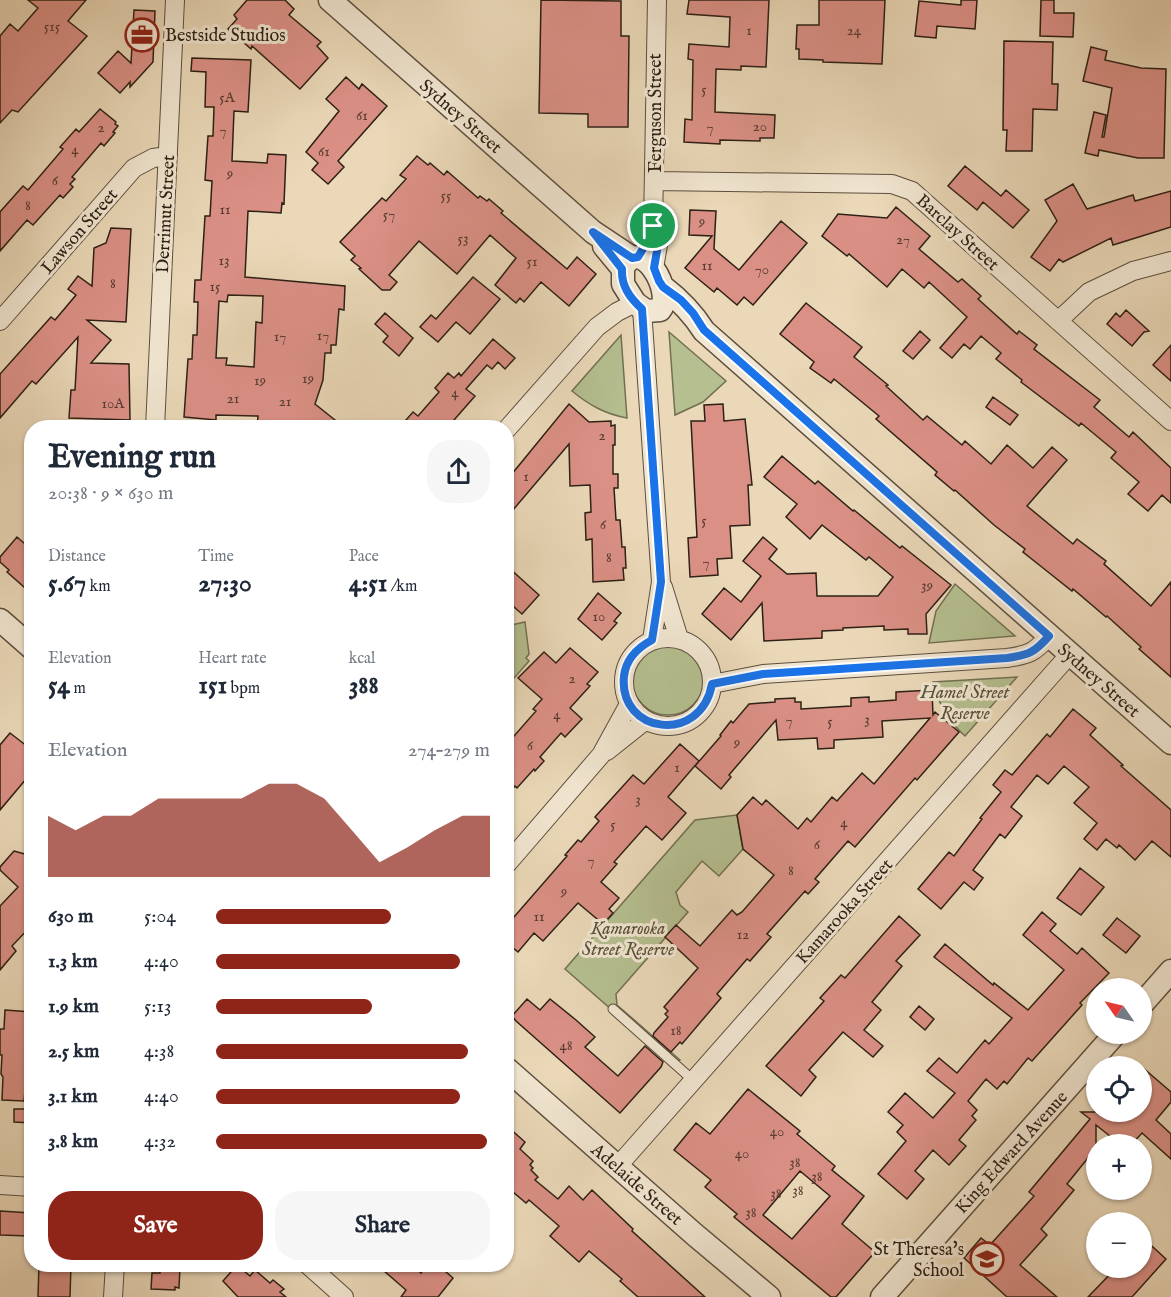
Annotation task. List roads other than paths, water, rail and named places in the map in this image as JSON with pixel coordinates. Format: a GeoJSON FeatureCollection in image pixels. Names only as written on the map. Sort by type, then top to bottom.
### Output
{"type":"FeatureCollection","features":[{"type":"Feature","properties":{"kind":"street","name":"Derrimut Street"},"geometry":{"type":"LineString","coordinates":[[155,420],[175,0]]}},
{"type":"Feature","properties":{"kind":"street","name":"Sydney Street"},"geometry":{"type":"LineString","coordinates":[[330,0],[593,232],[643,285],[693,326],[704,330],[1171,743]]}},
{"type":"Feature","properties":{"kind":"street","name":"Ferguson Street"},"geometry":{"type":"LineString","coordinates":[[657,0],[653,226],[647,242],[643,285],[661,582]]}},
{"type":"Feature","properties":{"kind":"street","name":"Lawson Street"},"geometry":{"type":"LineString","coordinates":[[0,321],[135,168],[153,158],[168,156]]}},
{"type":"Feature","properties":{"kind":"street","name":"Barclay Street"},"geometry":{"type":"LineString","coordinates":[[655,181],[892,184],[912,191],[1171,421]]}},
{"type":"Feature","properties":{"kind":"street"},"geometry":{"type":"LineString","coordinates":[[1058,321],[1089,292],[1132,271],[1171,261]]}},
{"type":"Feature","properties":{"kind":"street"},"geometry":{"type":"LineString","coordinates":[[514,421],[597,327],[617,312],[643,285]]}},
{"type":"Feature","properties":{"kind":"street"},"geometry":{"type":"LineString","coordinates":[[661,582],[680,639]]}},
{"type":"Feature","properties":{"kind":"street"},"geometry":{"type":"LineString","coordinates":[[652,640],[661,582]]}},
{"type":"Feature","properties":{"kind":"street"},"geometry":{"type":"LineString","coordinates":[[0,620],[24,641]]}},
{"type":"Feature","properties":{"kind":"street"},"geometry":{"type":"LineString","coordinates":[[712,684],[763,674],[1022,656],[1036,650],[1049,636]]}},
{"type":"Feature","properties":{"kind":"street"},"geometry":{"type":"LineString","coordinates":[[680,639],[700,651],[709,665],[712,684],[707,702],[696,716],[672,726],[654,724],[637,713],[629,704],[624,688],[627,663],[637,649],[652,640],[680,639]]}},
{"type":"Feature","properties":{"kind":"street","name":"Kamarooka Street"},"geometry":{"type":"LineString","coordinates":[[617,1167],[1071,654]]}},
{"type":"Feature","properties":{"kind":"street"},"geometry":{"type":"LineString","coordinates":[[709,665],[763,674]]}},
{"type":"Feature","properties":{"kind":"street"},"geometry":{"type":"LineString","coordinates":[[514,856],[600,755],[629,704]]}},
{"type":"Feature","properties":{"kind":"street"},"geometry":{"type":"LineString","coordinates":[[600,755],[646,720]]}},
{"type":"Feature","properties":{"kind":"street"},"geometry":{"type":"LineString","coordinates":[[1152,993],[1171,971]]}},
{"type":"Feature","properties":{"kind":"street","name":"King Edward Avenue"},"geometry":{"type":"LineString","coordinates":[[882,1297],[1106,1044]]}},
{"type":"Feature","properties":{"kind":"street","name":"Adelaide Street"},"geometry":{"type":"LineString","coordinates":[[514,1075],[769,1297]]}},
{"type":"Feature","properties":{"kind":"street"},"geometry":{"type":"LineString","coordinates":[[0,1185],[24,1186]]}},
{"type":"Feature","properties":{"kind":"street"},"geometry":{"type":"LineString","coordinates":[[113,1297],[115,1272]]}},
{"type":"Feature","properties":{"kind":"street"},"geometry":{"type":"LineString","coordinates":[[316,1272],[344,1297]]}},
{"type":"Feature","properties":{"kind":"lane"},"geometry":{"type":"LineString","coordinates":[[613,1009],[694,1081]]}},
{"type":"Feature","properties":{"kind":"place","name":"Bestside Studios"},"geometry":{"type":"Point","coordinates":[142,35]}},
{"type":"Feature","properties":{"kind":"place","name":"St Theresa's School"},"geometry":{"type":"Point","coordinates":[987,1259]}},
{"type":"Feature","properties":{"kind":"park label","name":"Hamel Street Reserve"},"geometry":{"type":"Point","coordinates":[965,702]}},
{"type":"Feature","properties":{"kind":"park label","name":"Kamarooka Street Reserve"},"geometry":{"type":"Point","coordinates":[628,938]}}]}
